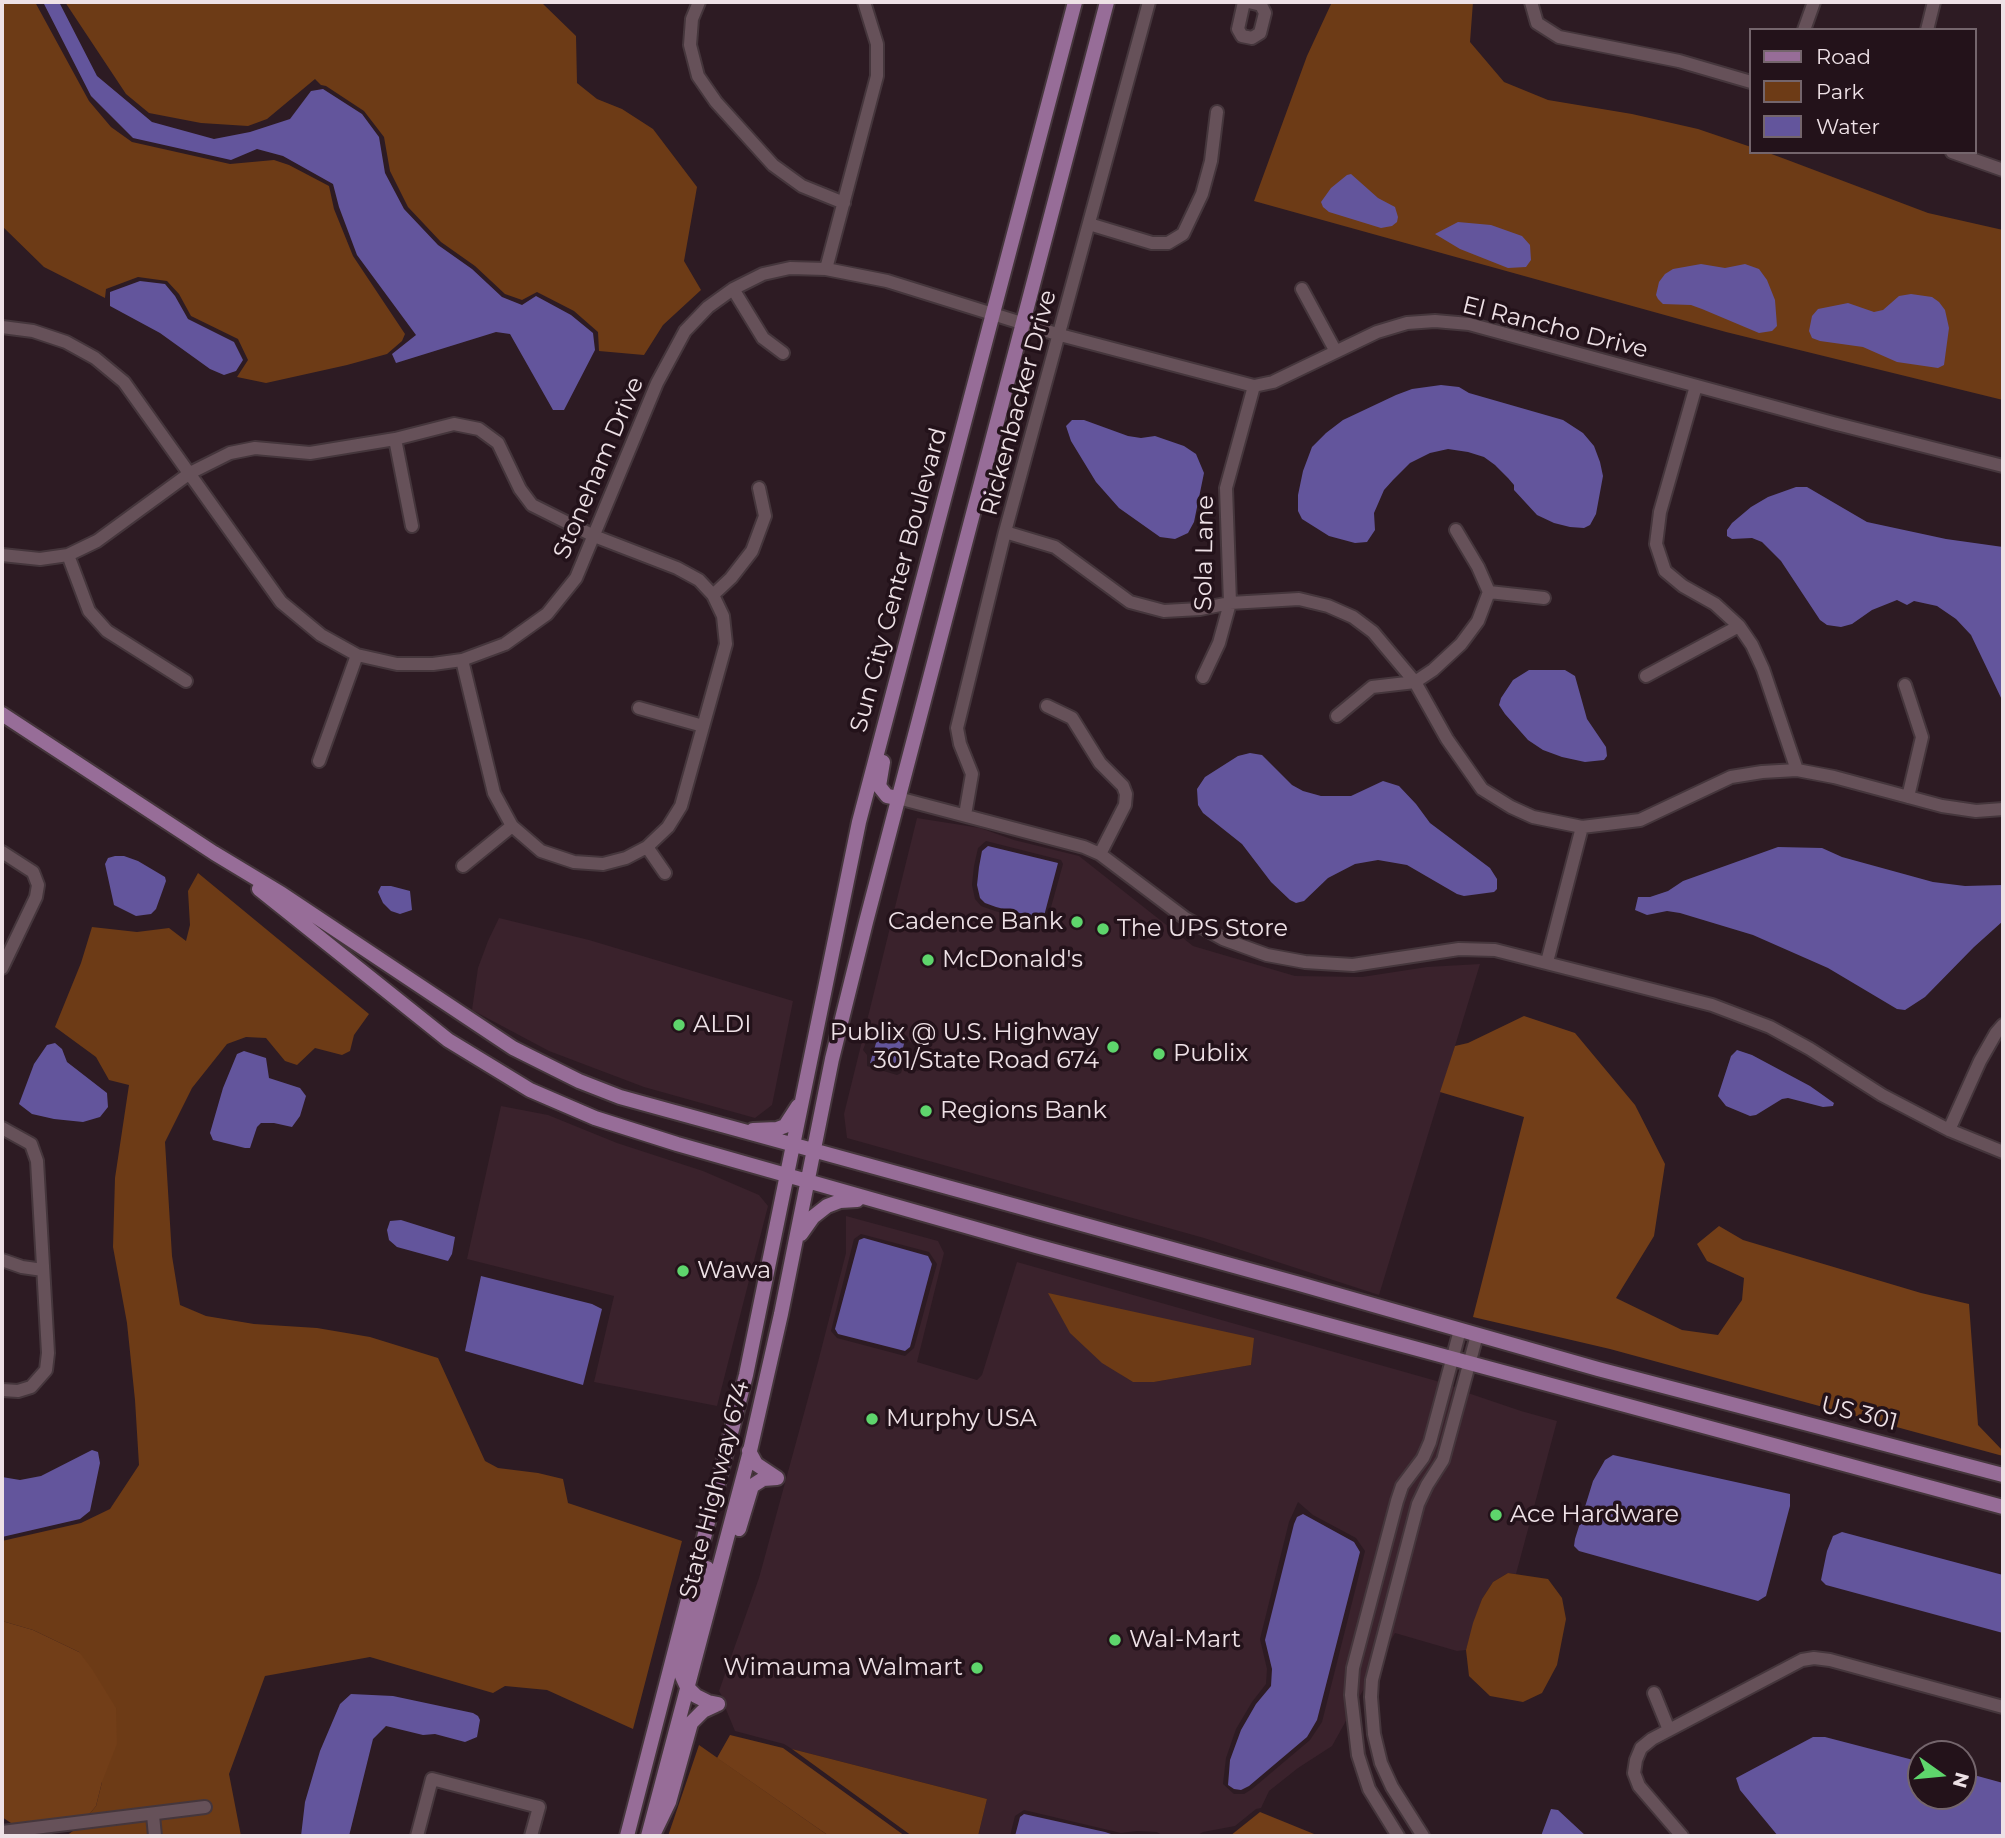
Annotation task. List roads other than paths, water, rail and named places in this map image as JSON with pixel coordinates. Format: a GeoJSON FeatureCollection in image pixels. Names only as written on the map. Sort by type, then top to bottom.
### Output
{"type":"FeatureCollection","features":[{"type":"Feature","properties":{"kind":"main road","name":"Sun City Center Boulevard"},"geometry":{"type":"LineString","coordinates":[[788,1174],[859,822],[1075,2]]}},
{"type":"Feature","properties":{"kind":"main road"},"geometry":{"type":"LineString","coordinates":[[814,1151],[832,1059],[898,798],[1107,2]]}},
{"type":"Feature","properties":{"kind":"main road"},"geometry":{"type":"LineString","coordinates":[[898,798],[887,796],[879,786],[881,768],[909,660],[910,625]]}},
{"type":"Feature","properties":{"kind":"main road","name":"US 301"},"geometry":{"type":"LineString","coordinates":[[2,714],[214,853],[282,894],[460,1014],[543,1064],[620,1097],[1703,1398],[2003,1475]]}},
{"type":"Feature","properties":{"kind":"main road","name":"US 301"},"geometry":{"type":"LineString","coordinates":[[214,853],[425,1023],[510,1079],[556,1102],[620,1127],[871,1200],[2003,1507]]}},
{"type":"Feature","properties":{"kind":"main road"},"geometry":{"type":"LineString","coordinates":[[739,1131],[777,1129],[785,1126],[803,1095]]}},
{"type":"Feature","properties":{"kind":"main road","name":"State Highway 674"},"geometry":{"type":"LineString","coordinates":[[650,1836],[750,1451],[814,1151]]}},
{"type":"Feature","properties":{"kind":"main road","name":"State Highway 674"},"geometry":{"type":"LineString","coordinates":[[627,1836],[749,1363],[788,1174]]}},
{"type":"Feature","properties":{"kind":"main road"},"geometry":{"type":"LineString","coordinates":[[796,1241],[813,1217],[827,1206],[840,1201],[871,1200]]}},
{"type":"Feature","properties":{"kind":"main road"},"geometry":{"type":"LineString","coordinates":[[710,1601],[723,1580],[752,1486],[762,1479],[777,1478],[756,1464],[750,1451]]}},
{"type":"Feature","properties":{"kind":"main road"},"geometry":{"type":"LineString","coordinates":[[713,1508],[711,1549],[682,1676],[687,1687],[703,1700],[718,1704]]}},
{"type":"Feature","properties":{"kind":"main road"},"geometry":{"type":"LineString","coordinates":[[692,1668],[697,1685],[718,1704]]}},
{"type":"Feature","properties":{"kind":"main road"},"geometry":{"type":"LineString","coordinates":[[650,1836],[665,1813],[691,1723],[703,1711],[718,1704]]}},
{"type":"Feature","properties":{"kind":"street"},"geometry":{"type":"LineString","coordinates":[[699,2],[692,19],[690,45],[698,76],[716,102],[773,165],[802,186],[844,202]]}},
{"type":"Feature","properties":{"kind":"street"},"geometry":{"type":"LineString","coordinates":[[826,269],[877,76],[877,44],[864,2]]}},
{"type":"Feature","properties":{"kind":"street","name":"Rickenbacker Drive"},"geometry":{"type":"LineString","coordinates":[[965,815],[972,774],[960,744],[957,728],[1005,533],[1149,2]]}},
{"type":"Feature","properties":{"kind":"street"},"geometry":{"type":"LineString","coordinates":[[1531,2],[1536,23],[1559,37],[1679,61],[1750,82]]}},
{"type":"Feature","properties":{"kind":"street"},"geometry":{"type":"LineString","coordinates":[[1805,28],[1814,2]]}},
{"type":"Feature","properties":{"kind":"street"},"geometry":{"type":"LineString","coordinates":[[1928,28],[1934,2]]}},
{"type":"Feature","properties":{"kind":"street"},"geometry":{"type":"LineString","coordinates":[[1089,224],[1152,243],[1168,243],[1182,234],[1202,194],[1217,111]]}},
{"type":"Feature","properties":{"kind":"street"},"geometry":{"type":"LineString","coordinates":[[1958,154],[2003,170]]}},
{"type":"Feature","properties":{"kind":"street","name":"Stoneham Drive"},"geometry":{"type":"LineString","coordinates":[[2,327],[33,331],[66,342],[95,358],[124,382],[282,602],[321,635],[357,655],[397,664],[433,664],[462,660],[505,644],[547,614],[576,578],[657,383],[675,349],[685,331],[708,307],[733,289],[763,274],[790,268],[826,269],[887,281],[992,312],[1022,324]]}},
{"type":"Feature","properties":{"kind":"street"},"geometry":{"type":"LineString","coordinates":[[733,289],[763,338],[783,353]]}},
{"type":"Feature","properties":{"kind":"street"},"geometry":{"type":"LineString","coordinates":[[1302,289],[1335,350]]}},
{"type":"Feature","properties":{"kind":"street","name":"El Rancho Drive"},"geometry":{"type":"LineString","coordinates":[[1254,386],[1273,383],[1377,331],[1407,323],[1436,321],[1469,324],[2003,466]]}},
{"type":"Feature","properties":{"kind":"street"},"geometry":{"type":"LineString","coordinates":[[1022,324],[1254,386]]}},
{"type":"Feature","properties":{"kind":"street","name":"Sola Lane"},"geometry":{"type":"LineString","coordinates":[[1203,677],[1219,643],[1230,603],[1226,488],[1254,386]]}},
{"type":"Feature","properties":{"kind":"street"},"geometry":{"type":"LineString","coordinates":[[1696,386],[1660,512],[1656,544],[1665,570],[1683,586],[1715,604],[1739,626],[1752,645],[1763,669],[1797,770]]}},
{"type":"Feature","properties":{"kind":"street"},"geometry":{"type":"LineString","coordinates":[[2,555],[40,559],[68,555],[97,541],[190,473],[230,453],[255,448],[310,453],[395,439],[454,424],[479,429],[498,443],[520,489],[532,505],[594,536],[699,579],[713,595],[723,616],[726,644],[681,806],[668,827],[647,847],[626,858],[603,864],[575,862],[541,851],[512,826],[494,793],[462,660]]}},
{"type":"Feature","properties":{"kind":"street"},"geometry":{"type":"LineString","coordinates":[[395,439],[412,526]]}},
{"type":"Feature","properties":{"kind":"street"},"geometry":{"type":"LineString","coordinates":[[713,595],[731,578],[752,551],[765,516],[759,488]]}},
{"type":"Feature","properties":{"kind":"street"},"geometry":{"type":"LineString","coordinates":[[1337,716],[1373,687],[1415,682],[1433,670],[1461,644],[1478,621],[1489,592],[1456,530]]}},
{"type":"Feature","properties":{"kind":"street"},"geometry":{"type":"LineString","coordinates":[[1005,533],[1055,547],[1130,602],[1164,611],[1200,609],[1230,603],[1299,599],[1328,606],[1353,617],[1373,632],[1415,682],[1447,738],[1482,789],[1533,817],[1582,827],[1640,820],[1731,778],[1762,772],[1797,770],[1954,808],[1976,811],[2003,809]]}},
{"type":"Feature","properties":{"kind":"street"},"geometry":{"type":"LineString","coordinates":[[68,555],[89,611],[107,631],[186,681]]}},
{"type":"Feature","properties":{"kind":"street"},"geometry":{"type":"LineString","coordinates":[[1489,592],[1544,598]]}},
{"type":"Feature","properties":{"kind":"street"},"geometry":{"type":"LineString","coordinates":[[1646,676],[1739,626]]}},
{"type":"Feature","properties":{"kind":"street"},"geometry":{"type":"LineString","coordinates":[[319,761],[357,655]]}},
{"type":"Feature","properties":{"kind":"street"},"geometry":{"type":"LineString","coordinates":[[1905,685],[1922,737],[1908,797]]}},
{"type":"Feature","properties":{"kind":"street"},"geometry":{"type":"LineString","coordinates":[[1047,706],[1072,718],[1100,763],[1123,786],[1126,794],[1125,805],[1100,854]]}},
{"type":"Feature","properties":{"kind":"street"},"geometry":{"type":"LineString","coordinates":[[639,708],[703,726]]}},
{"type":"Feature","properties":{"kind":"street"},"geometry":{"type":"LineString","coordinates":[[898,798],[1084,847],[1100,854],[1185,918],[1223,939],[1266,955],[1305,962],[1353,965],[1459,949],[1495,950],[1712,1005],[1770,1027],[1882,1095],[1949,1130],[2003,1152]]}},
{"type":"Feature","properties":{"kind":"street"},"geometry":{"type":"LineString","coordinates":[[463,866],[512,826]]}},
{"type":"Feature","properties":{"kind":"street"},"geometry":{"type":"LineString","coordinates":[[1547,962],[1582,827]]}},
{"type":"Feature","properties":{"kind":"street"},"geometry":{"type":"LineString","coordinates":[[647,847],[665,873]]}},
{"type":"Feature","properties":{"kind":"street"},"geometry":{"type":"LineString","coordinates":[[2,852],[33,872],[38,885],[36,897],[2,968]]}},
{"type":"Feature","properties":{"kind":"street"},"geometry":{"type":"LineString","coordinates":[[1949,1130],[1980,1061],[2003,1025]]}},
{"type":"Feature","properties":{"kind":"street"},"geometry":{"type":"LineString","coordinates":[[2,1128],[31,1144],[37,1161],[48,1353],[46,1370],[31,1387],[18,1391],[2,1390]]}},
{"type":"Feature","properties":{"kind":"street"},"geometry":{"type":"LineString","coordinates":[[2,1260],[43,1270]]}},
{"type":"Feature","properties":{"kind":"street"},"geometry":{"type":"LineString","coordinates":[[1398,1836],[1369,1789],[1358,1755],[1351,1695],[1353,1668],[1402,1486],[1423,1458],[1430,1442],[1460,1330]]}},
{"type":"Feature","properties":{"kind":"street"},"geometry":{"type":"LineString","coordinates":[[1423,1836],[1392,1787],[1381,1763],[1374,1734],[1372,1680],[1418,1504],[1443,1460],[1477,1335]]}},
{"type":"Feature","properties":{"kind":"street"},"geometry":{"type":"LineString","coordinates":[[1682,1836],[1639,1786],[1634,1773],[1642,1748],[1652,1739],[1802,1660],[1814,1658],[2003,1707]]}},
{"type":"Feature","properties":{"kind":"street"},"geometry":{"type":"LineString","coordinates":[[1654,1693],[1669,1730]]}},
{"type":"Feature","properties":{"kind":"street"},"geometry":{"type":"LineString","coordinates":[[417,1836],[432,1779],[539,1807],[531,1836]]}},
{"type":"Feature","properties":{"kind":"street"},"geometry":{"type":"LineString","coordinates":[[2,1832],[31,1832],[205,1807]]}},
{"type":"Feature","properties":{"kind":"street"},"geometry":{"type":"LineString","coordinates":[[153,1815],[155,1836]]}},
{"type":"Feature","properties":{"kind":"water"},"geometry":{"type":"Polygon","coordinates":[[[43,2],[59,2],[97,76],[152,122],[214,139],[250,132],[290,119],[311,91],[323,89],[362,114],[379,137],[385,173],[404,209],[438,245],[472,269],[502,297],[522,305],[536,296],[571,315],[593,333],[595,350],[564,410],[553,410],[510,334],[496,332],[396,363],[392,354],[416,335],[357,255],[333,184],[283,156],[257,149],[231,160],[133,138],[91,96],[43,2]]]}},
{"type":"Feature","properties":{"kind":"water"},"geometry":{"type":"Polygon","coordinates":[[[1351,174],[1378,198],[1395,207],[1397,222],[1381,228],[1329,212],[1323,207],[1321,202],[1331,188],[1351,174]]]}},
{"type":"Feature","properties":{"kind":"water"},"geometry":{"type":"Polygon","coordinates":[[[1458,222],[1491,225],[1522,236],[1530,245],[1531,260],[1526,267],[1508,268],[1460,249],[1435,234],[1458,222]]]}},
{"type":"Feature","properties":{"kind":"water"},"geometry":{"type":"Polygon","coordinates":[[[1701,264],[1725,268],[1745,264],[1759,269],[1775,300],[1777,326],[1772,331],[1759,333],[1691,305],[1663,304],[1658,299],[1656,295],[1659,282],[1665,274],[1673,269],[1701,264]]]}},
{"type":"Feature","properties":{"kind":"water"},"geometry":{"type":"Polygon","coordinates":[[[140,281],[165,284],[188,319],[234,342],[243,360],[236,371],[224,375],[210,369],[160,333],[110,306],[110,292],[140,281]]]}},
{"type":"Feature","properties":{"kind":"water"},"geometry":{"type":"Polygon","coordinates":[[[1911,294],[1932,297],[1945,310],[1949,328],[1944,365],[1938,368],[1897,362],[1863,347],[1820,341],[1812,338],[1809,331],[1812,316],[1818,309],[1848,303],[1874,312],[1883,310],[1899,296],[1911,294]]]}},
{"type":"Feature","properties":{"kind":"water"},"geometry":{"type":"Polygon","coordinates":[[[1441,385],[1459,387],[1469,393],[1563,420],[1583,433],[1594,446],[1603,476],[1596,514],[1590,525],[1584,528],[1570,527],[1537,515],[1495,465],[1484,457],[1448,449],[1430,453],[1410,463],[1384,490],[1374,513],[1375,530],[1367,542],[1355,543],[1329,536],[1302,519],[1298,511],[1298,495],[1303,471],[1312,447],[1326,433],[1343,420],[1396,395],[1412,389],[1441,385]]]}},
{"type":"Feature","properties":{"kind":"water"},"geometry":{"type":"Polygon","coordinates":[[[1072,420],[1084,420],[1128,436],[1155,436],[1184,446],[1196,454],[1204,473],[1194,522],[1188,533],[1175,539],[1160,537],[1119,508],[1096,482],[1071,441],[1066,426],[1072,420]]]}},
{"type":"Feature","properties":{"kind":"water"},"geometry":{"type":"Polygon","coordinates":[[[1796,487],[1807,487],[1867,522],[1946,539],[2003,547],[2003,702],[1971,635],[1956,619],[1937,606],[1914,601],[1907,605],[1897,600],[1872,610],[1852,624],[1841,627],[1827,625],[1820,620],[1781,561],[1762,542],[1752,538],[1732,539],[1727,536],[1727,530],[1732,523],[1751,507],[1768,497],[1796,487]]]}},
{"type":"Feature","properties":{"kind":"water"},"geometry":{"type":"Polygon","coordinates":[[[1529,670],[1565,670],[1575,676],[1587,719],[1606,747],[1607,756],[1604,760],[1585,762],[1543,750],[1528,740],[1505,714],[1499,705],[1501,698],[1513,680],[1529,670]]]}},
{"type":"Feature","properties":{"kind":"water"},"geometry":{"type":"Polygon","coordinates":[[[1250,753],[1262,755],[1292,785],[1321,796],[1351,796],[1383,781],[1399,786],[1430,823],[1490,868],[1497,879],[1497,889],[1494,892],[1464,896],[1407,865],[1378,860],[1355,864],[1328,878],[1304,901],[1296,903],[1290,900],[1271,882],[1242,844],[1203,813],[1198,805],[1197,789],[1205,777],[1238,756],[1250,753]]]}},
{"type":"Feature","properties":{"kind":"water"},"geometry":{"type":"Polygon","coordinates":[[[988,846],[1058,863],[1044,916],[1039,918],[996,907],[980,898],[977,885],[979,867],[982,851],[988,846]]]}},
{"type":"Feature","properties":{"kind":"water"},"geometry":{"type":"Polygon","coordinates":[[[1778,847],[1822,848],[1842,857],[1933,882],[1965,886],[2003,885],[2003,921],[1925,997],[1905,1010],[1897,1009],[1828,968],[1753,935],[1680,913],[1667,911],[1647,915],[1635,910],[1638,897],[1650,897],[1668,891],[1683,881],[1778,847]]]}},
{"type":"Feature","properties":{"kind":"water"},"geometry":{"type":"Polygon","coordinates":[[[115,856],[138,861],[165,877],[156,909],[151,914],[136,916],[114,905],[105,864],[108,858],[115,856]]]}},
{"type":"Feature","properties":{"kind":"water"},"geometry":{"type":"Polygon","coordinates":[[[381,886],[410,891],[412,910],[400,914],[391,911],[378,892],[381,886]]]}},
{"type":"Feature","properties":{"kind":"water"},"geometry":{"type":"Polygon","coordinates":[[[879,1033],[905,1040],[897,1071],[870,1063],[879,1033]]]}},
{"type":"Feature","properties":{"kind":"water"},"geometry":{"type":"Polygon","coordinates":[[[55,1043],[62,1049],[67,1062],[107,1093],[108,1107],[100,1117],[83,1122],[54,1119],[32,1114],[19,1104],[34,1064],[47,1045],[55,1043]]]}},
{"type":"Feature","properties":{"kind":"water"},"geometry":{"type":"Polygon","coordinates":[[[1737,1050],[1752,1055],[1810,1086],[1834,1103],[1833,1106],[1823,1107],[1788,1098],[1750,1116],[1726,1106],[1718,1096],[1731,1056],[1737,1050]]]}},
{"type":"Feature","properties":{"kind":"water"},"geometry":{"type":"Polygon","coordinates":[[[244,1051],[266,1058],[269,1078],[300,1088],[306,1096],[300,1116],[292,1127],[261,1123],[250,1148],[213,1140],[210,1133],[223,1088],[237,1054],[244,1051]]]}},
{"type":"Feature","properties":{"kind":"water"},"geometry":{"type":"Polygon","coordinates":[[[401,1220],[455,1237],[448,1261],[397,1247],[389,1240],[387,1230],[390,1221],[401,1220]]]}},
{"type":"Feature","properties":{"kind":"water"},"geometry":{"type":"Polygon","coordinates":[[[864,1238],[928,1256],[932,1264],[910,1347],[905,1351],[838,1334],[835,1329],[859,1240],[864,1238]]]}},
{"type":"Feature","properties":{"kind":"water"},"geometry":{"type":"Polygon","coordinates":[[[481,1276],[592,1304],[602,1309],[583,1385],[465,1351],[481,1276]]]}},
{"type":"Feature","properties":{"kind":"water"},"geometry":{"type":"Polygon","coordinates":[[[92,1450],[98,1452],[100,1463],[90,1511],[80,1519],[2,1537],[2,1477],[20,1480],[41,1476],[92,1450]]]}},
{"type":"Feature","properties":{"kind":"water"},"geometry":{"type":"Polygon","coordinates":[[[1613,1455],[1790,1494],[1790,1506],[1766,1596],[1758,1601],[1579,1551],[1574,1546],[1575,1539],[1593,1481],[1605,1460],[1613,1455]]]}},
{"type":"Feature","properties":{"kind":"water"},"geometry":{"type":"Polygon","coordinates":[[[1303,1514],[1354,1542],[1360,1552],[1317,1720],[1307,1737],[1249,1786],[1241,1790],[1234,1789],[1228,1785],[1230,1760],[1241,1730],[1256,1704],[1271,1686],[1272,1669],[1265,1640],[1294,1524],[1297,1517],[1303,1514]]]}},
{"type":"Feature","properties":{"kind":"water"},"geometry":{"type":"Polygon","coordinates":[[[1842,1532],[2003,1575],[2003,1633],[1826,1585],[1821,1580],[1827,1551],[1833,1536],[1842,1532]]]}},
{"type":"Feature","properties":{"kind":"water"},"geometry":{"type":"Polygon","coordinates":[[[351,1694],[393,1696],[473,1713],[480,1720],[477,1737],[465,1742],[386,1726],[373,1739],[349,1836],[301,1836],[305,1802],[320,1751],[340,1704],[351,1694]]]}},
{"type":"Feature","properties":{"kind":"water"},"geometry":{"type":"Polygon","coordinates":[[[1813,1737],[1825,1737],[1907,1758],[1907,1810],[1977,1810],[1977,1776],[2003,1783],[2003,1836],[1778,1836],[1740,1790],[1736,1778],[1813,1737]]]}},
{"type":"Feature","properties":{"kind":"water"},"geometry":{"type":"Polygon","coordinates":[[[1551,1809],[1558,1810],[1586,1836],[1541,1836],[1551,1809]]]}},
{"type":"Feature","properties":{"kind":"water"},"geometry":{"type":"Polygon","coordinates":[[[1024,1814],[1117,1836],[1015,1836],[1020,1817],[1024,1814]]]}},
{"type":"Feature","properties":{"kind":"place","name":"Cadence Bank"},"geometry":{"type":"Point","coordinates":[1077,922]}},
{"type":"Feature","properties":{"kind":"place","name":"The UPS Store"},"geometry":{"type":"Point","coordinates":[1103,929]}},
{"type":"Feature","properties":{"kind":"place","name":"McDonald's"},"geometry":{"type":"Point","coordinates":[928,960]}},
{"type":"Feature","properties":{"kind":"place","name":"ALDI"},"geometry":{"type":"Point","coordinates":[679,1025]}},
{"type":"Feature","properties":{"kind":"place","name":"Publix @ U.S. Highway 301/State Road 674"},"geometry":{"type":"Point","coordinates":[1113,1047]}},
{"type":"Feature","properties":{"kind":"place","name":"Publix"},"geometry":{"type":"Point","coordinates":[1159,1054]}},
{"type":"Feature","properties":{"kind":"place","name":"Regions Bank"},"geometry":{"type":"Point","coordinates":[926,1111]}},
{"type":"Feature","properties":{"kind":"place","name":"Wawa"},"geometry":{"type":"Point","coordinates":[683,1271]}},
{"type":"Feature","properties":{"kind":"place","name":"Murphy USA"},"geometry":{"type":"Point","coordinates":[872,1419]}},
{"type":"Feature","properties":{"kind":"place","name":"Ace Hardware"},"geometry":{"type":"Point","coordinates":[1496,1515]}},
{"type":"Feature","properties":{"kind":"place","name":"Wal-Mart"},"geometry":{"type":"Point","coordinates":[1115,1640]}},
{"type":"Feature","properties":{"kind":"place","name":"Wimauma Walmart"},"geometry":{"type":"Point","coordinates":[977,1668]}}]}
